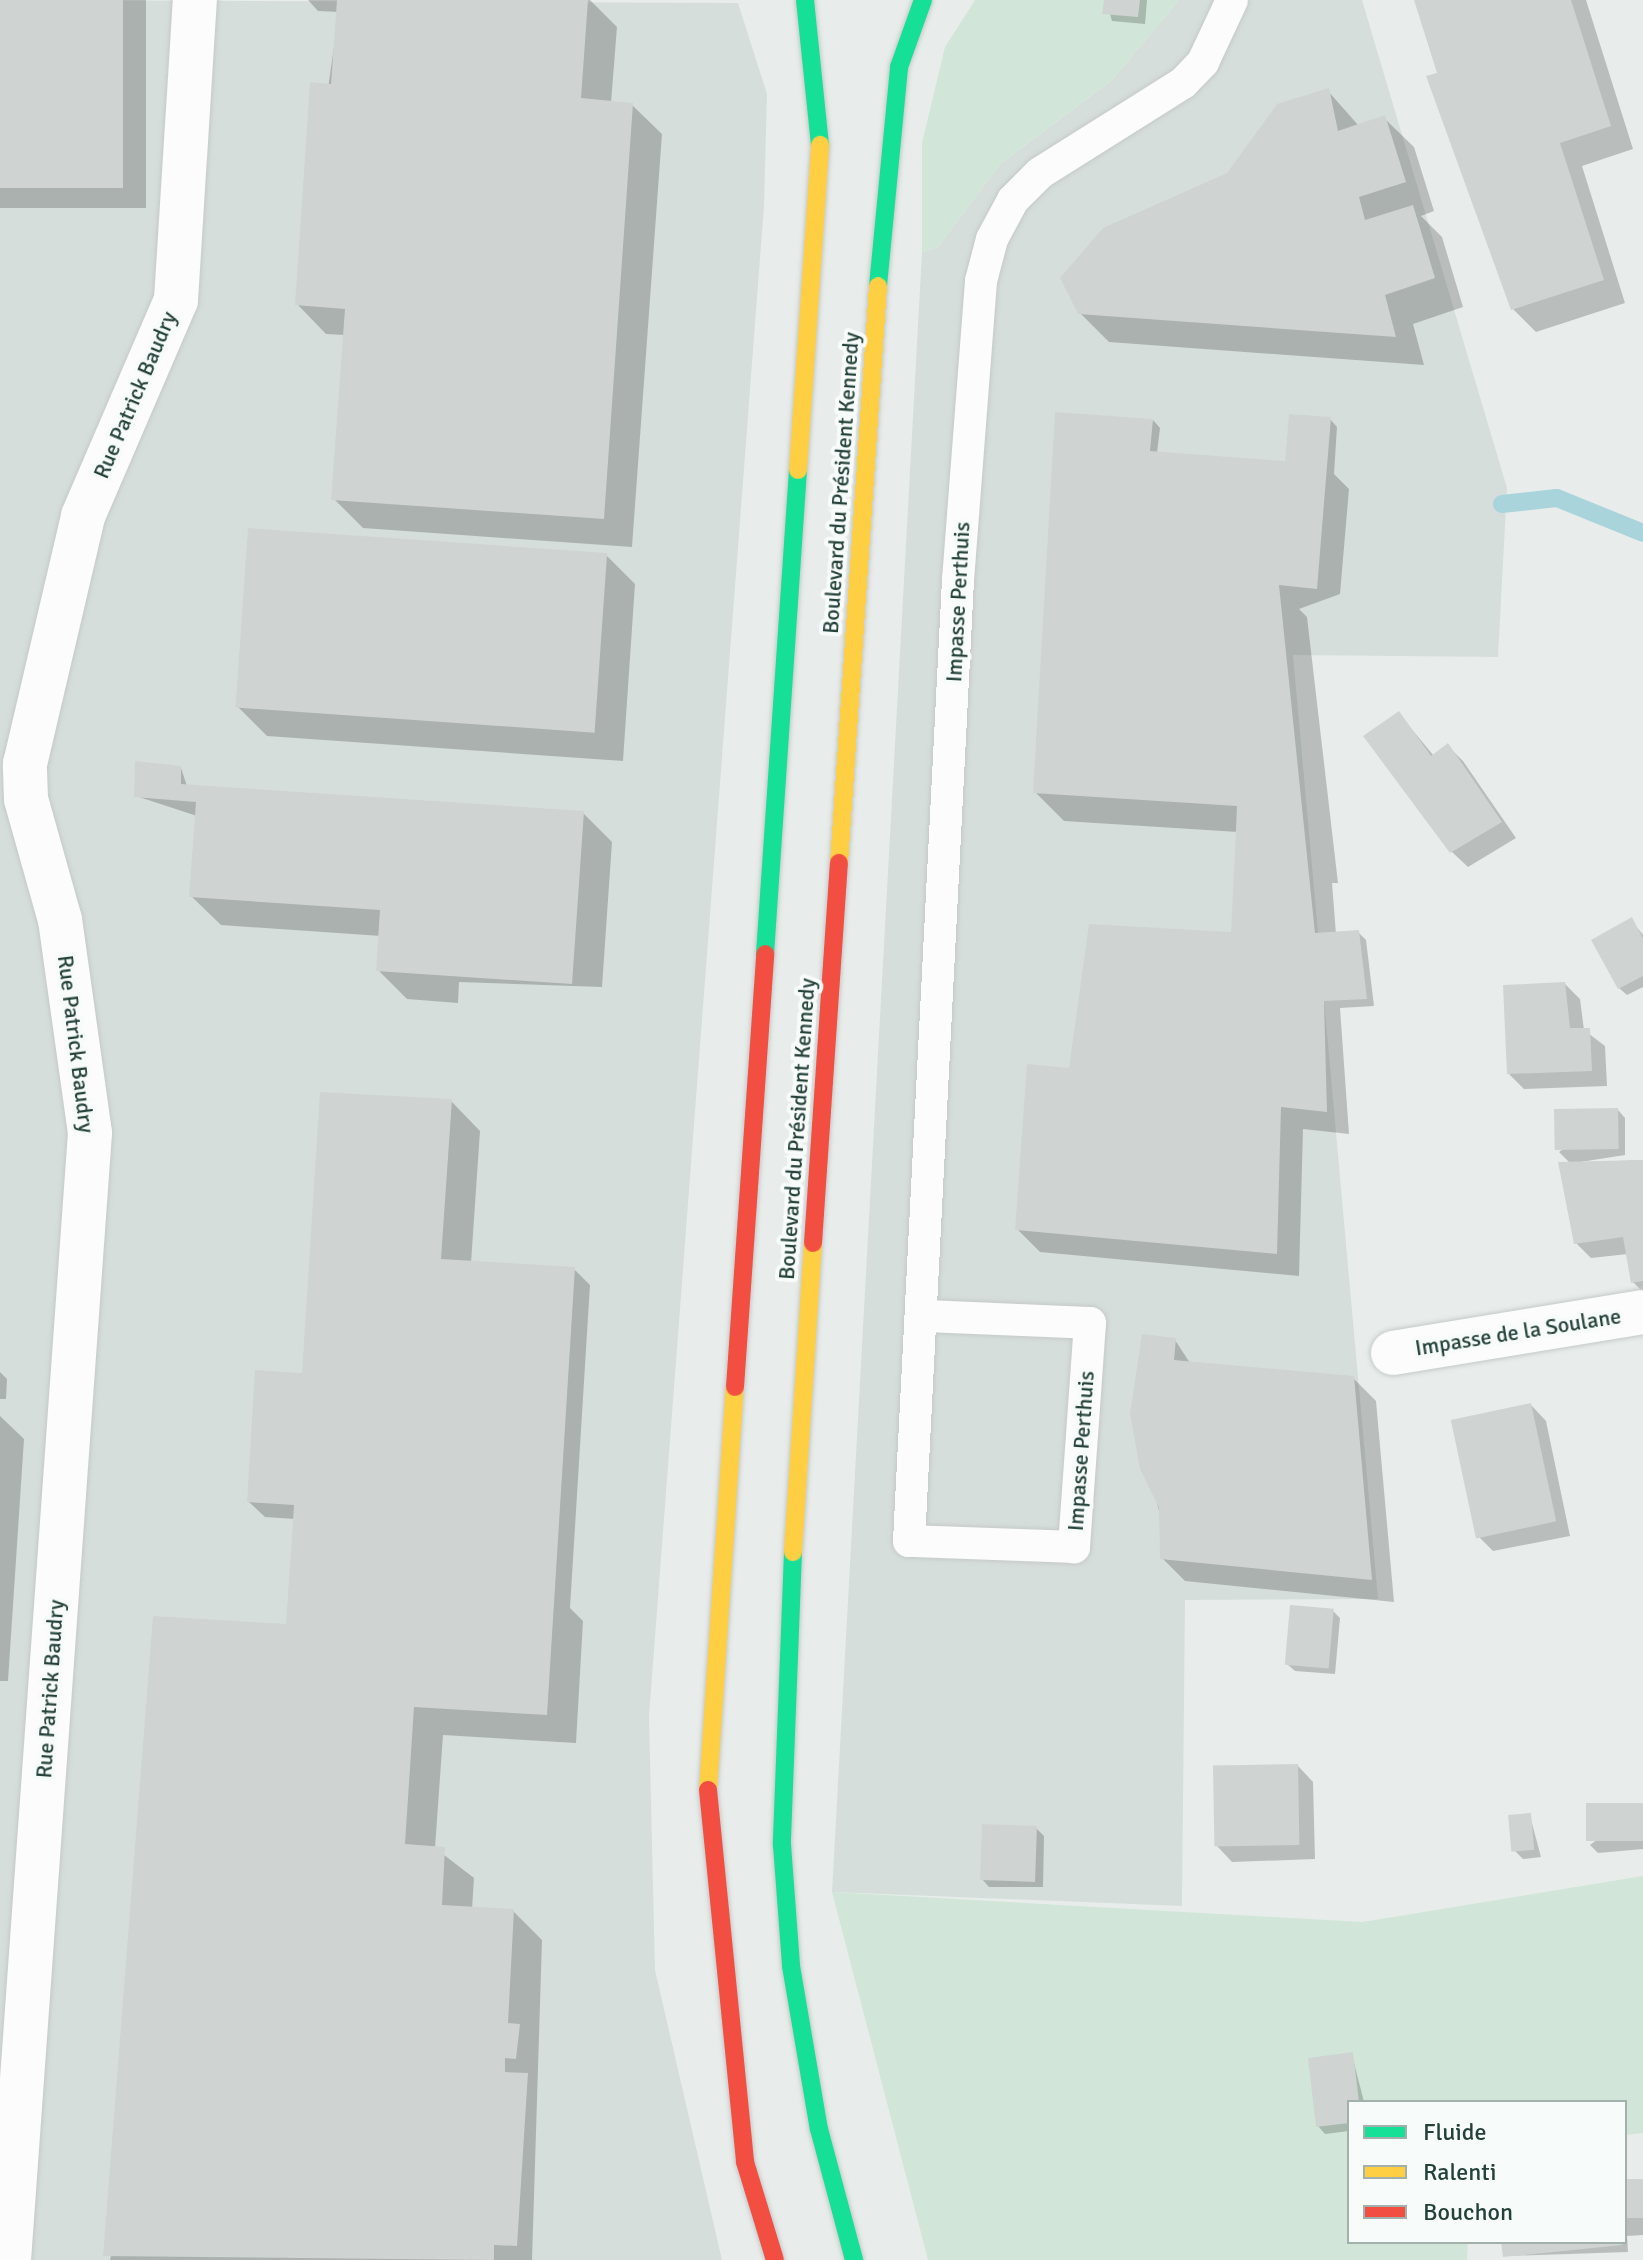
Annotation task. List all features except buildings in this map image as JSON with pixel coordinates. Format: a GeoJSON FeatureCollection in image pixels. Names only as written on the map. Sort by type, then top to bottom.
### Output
{"type":"FeatureCollection","features":[{"type":"Feature","properties":{"kind":"main road","name":"Boulevard du Président Kennedy"},"geometry":{"type":"LineString","coordinates":[[775,2260],[745,2162],[706,1819],[822,117],[805,0]]}},
{"type":"Feature","properties":{"kind":"main road","name":"Boulevard du Président Kennedy"},"geometry":{"type":"LineString","coordinates":[[854,2260],[819,2129],[791,1966],[782,1845],[784,1678],[887,156],[899,67],[923,0]]}},
{"type":"Feature","properties":{"kind":"street","name":"Rue Patrick Baudry"},"geometry":{"type":"LineString","coordinates":[[9,2260],[90,1133],[60,920],[13,798],[25,764],[83,516],[176,300],[195,0]]}},
{"type":"Feature","properties":{"kind":"street","name":"Impasse de la Soulane"},"geometry":{"type":"LineString","coordinates":[[1393,1353],[1643,1312]]}},
{"type":"Feature","properties":{"kind":"lane","name":"Impasse Perthuis"},"geometry":{"type":"LineString","coordinates":[[924,1316],[1090,1323],[1074,1547],[909,1541],[924,1316],[958,580],[981,281],[992,239],[1013,200],[1040,173],[1183,83],[1203,62],[1232,0]]}},
{"type":"Feature","properties":{"kind":"shaded area"},"geometry":{"type":"Polygon","coordinates":[[[0,0],[738,3],[767,94],[764,206],[649,1716],[655,1970],[722,2260],[0,2260],[0,0]]]}},
{"type":"Feature","properties":{"kind":"shaded area"},"geometry":{"type":"Polygon","coordinates":[[[1179,0],[1362,0],[1507,488],[1498,657],[1293,655],[1378,1599],[1185,1600],[1182,1906],[832,1892],[922,252],[938,247],[1000,164],[1112,80],[1179,0]]]}},
{"type":"Feature","properties":{"kind":"green space"},"geometry":{"type":"Polygon","coordinates":[[[975,0],[1179,0],[1112,80],[1000,164],[938,247],[922,252],[922,143],[945,47],[975,0]]]}},
{"type":"Feature","properties":{"kind":"green space"},"geometry":{"type":"Polygon","coordinates":[[[1643,1876],[1643,2133],[1627,2135],[1627,2100],[1347,2100],[1347,2244],[1468,2244],[1467,2260],[928,2260],[832,1892],[1362,1922],[1643,1876]]]}},
{"type":"Feature","properties":{"kind":"waterway"},"geometry":{"type":"LineString","coordinates":[[1502,504],[1557,498],[1643,533]]}},
{"type":"Feature","properties":{"kind":"traffic: fast"},"geometry":{"type":"LineString","coordinates":[[805,0],[820,145]]}},
{"type":"Feature","properties":{"kind":"traffic: fast"},"geometry":{"type":"LineString","coordinates":[[878,286],[899,67],[923,0]]}},
{"type":"Feature","properties":{"kind":"traffic: fast"},"geometry":{"type":"LineString","coordinates":[[765,954],[798,470]]}},
{"type":"Feature","properties":{"kind":"traffic: fast"},"geometry":{"type":"LineString","coordinates":[[793,1552],[782,1845],[791,1966],[819,2129],[854,2260]]}},
{"type":"Feature","properties":{"kind":"traffic: slow"},"geometry":{"type":"LineString","coordinates":[[798,470],[820,145]]}},
{"type":"Feature","properties":{"kind":"traffic: slow"},"geometry":{"type":"LineString","coordinates":[[839,863],[878,286]]}},
{"type":"Feature","properties":{"kind":"traffic: slow"},"geometry":{"type":"LineString","coordinates":[[793,1552],[813,1243]]}},
{"type":"Feature","properties":{"kind":"traffic: slow"},"geometry":{"type":"LineString","coordinates":[[708,1790],[735,1387]]}},
{"type":"Feature","properties":{"kind":"traffic: jam"},"geometry":{"type":"LineString","coordinates":[[813,1243],[839,863]]}},
{"type":"Feature","properties":{"kind":"traffic: jam"},"geometry":{"type":"LineString","coordinates":[[735,1387],[765,954]]}},
{"type":"Feature","properties":{"kind":"traffic: jam"},"geometry":{"type":"LineString","coordinates":[[708,1790],[745,2162],[775,2260]]}}]}
